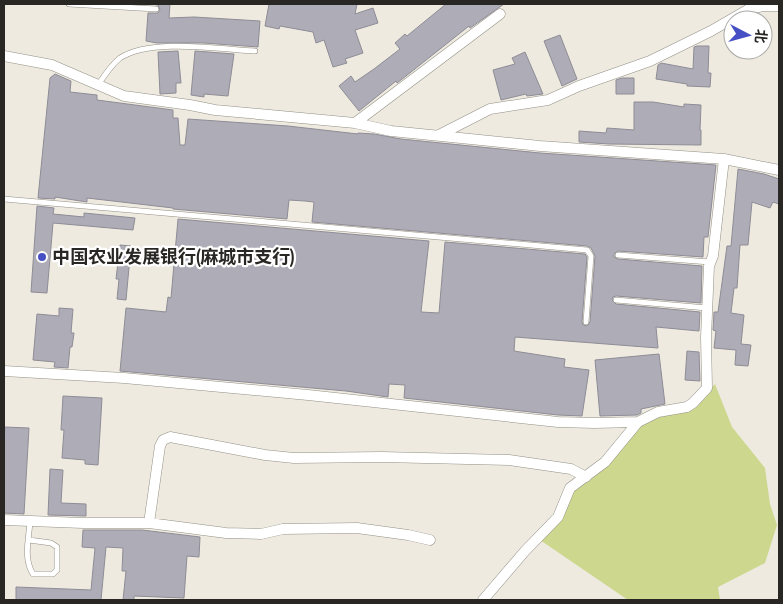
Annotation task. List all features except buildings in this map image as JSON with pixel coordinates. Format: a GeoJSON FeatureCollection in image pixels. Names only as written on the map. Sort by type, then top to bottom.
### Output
{"type":"FeatureCollection","features":[{"type":"Feature","properties":{"kind":"street"},"geometry":{"type":"LineString","coordinates":[[439,135],[490,109],[548,100],[579,86],[650,61],[711,31],[749,9],[763,6],[779,6]]}},
{"type":"Feature","properties":{"kind":"street"},"geometry":{"type":"LineString","coordinates":[[355,123],[500,14]]}},
{"type":"Feature","properties":{"kind":"street"},"geometry":{"type":"LineString","coordinates":[[4,56],[52,65],[124,96],[215,110],[355,123],[391,130],[540,146],[724,159],[779,170]]}},
{"type":"Feature","properties":{"kind":"street"},"geometry":{"type":"LineString","coordinates":[[483,600],[525,551],[558,517],[570,488],[605,462],[638,422],[647,415],[687,407],[707,388],[707,308],[724,159]]}},
{"type":"Feature","properties":{"kind":"street"},"geometry":{"type":"LineString","coordinates":[[4,371],[124,378],[308,395],[558,422],[594,424],[638,422]]}},
{"type":"Feature","properties":{"kind":"street"},"geometry":{"type":"LineString","coordinates":[[149,523],[160,446],[163,440],[170,437],[294,458],[382,457],[510,460],[571,468],[586,477]]}},
{"type":"Feature","properties":{"kind":"street"},"geometry":{"type":"LineString","coordinates":[[4,520],[149,523],[226,533],[262,534],[283,529],[357,528],[430,540]]}},
{"type":"Feature","properties":{"kind":"lane"},"geometry":{"type":"LineString","coordinates":[[69,4],[156,9]]}},
{"type":"Feature","properties":{"kind":"lane"},"geometry":{"type":"LineString","coordinates":[[98,85],[107,71],[118,60],[130,53],[147,48],[163,46],[255,51]]}},
{"type":"Feature","properties":{"kind":"lane"},"geometry":{"type":"LineString","coordinates":[[4,199],[587,250],[591,256],[586,322]]}},
{"type":"Feature","properties":{"kind":"lane"},"geometry":{"type":"LineString","coordinates":[[618,255],[711,262]]}},
{"type":"Feature","properties":{"kind":"lane"},"geometry":{"type":"LineString","coordinates":[[616,300],[707,308]]}},
{"type":"Feature","properties":{"kind":"lane"},"geometry":{"type":"LineString","coordinates":[[29,540],[51,542],[57,547],[56,570],[53,574],[33,574],[27,560],[30,521]]}},
{"type":"Feature","properties":{"kind":"green space"},"geometry":{"type":"Polygon","coordinates":[[[715,384],[732,427],[765,468],[770,504],[777,525],[765,563],[718,587],[720,600],[628,600],[540,540],[571,493],[639,425],[651,416],[695,408],[715,384]]]}},
{"type":"Feature","properties":{"kind":"place","name":"中国农业发展银行(麻城市支行)"},"geometry":{"type":"Point","coordinates":[42,257]}}]}
